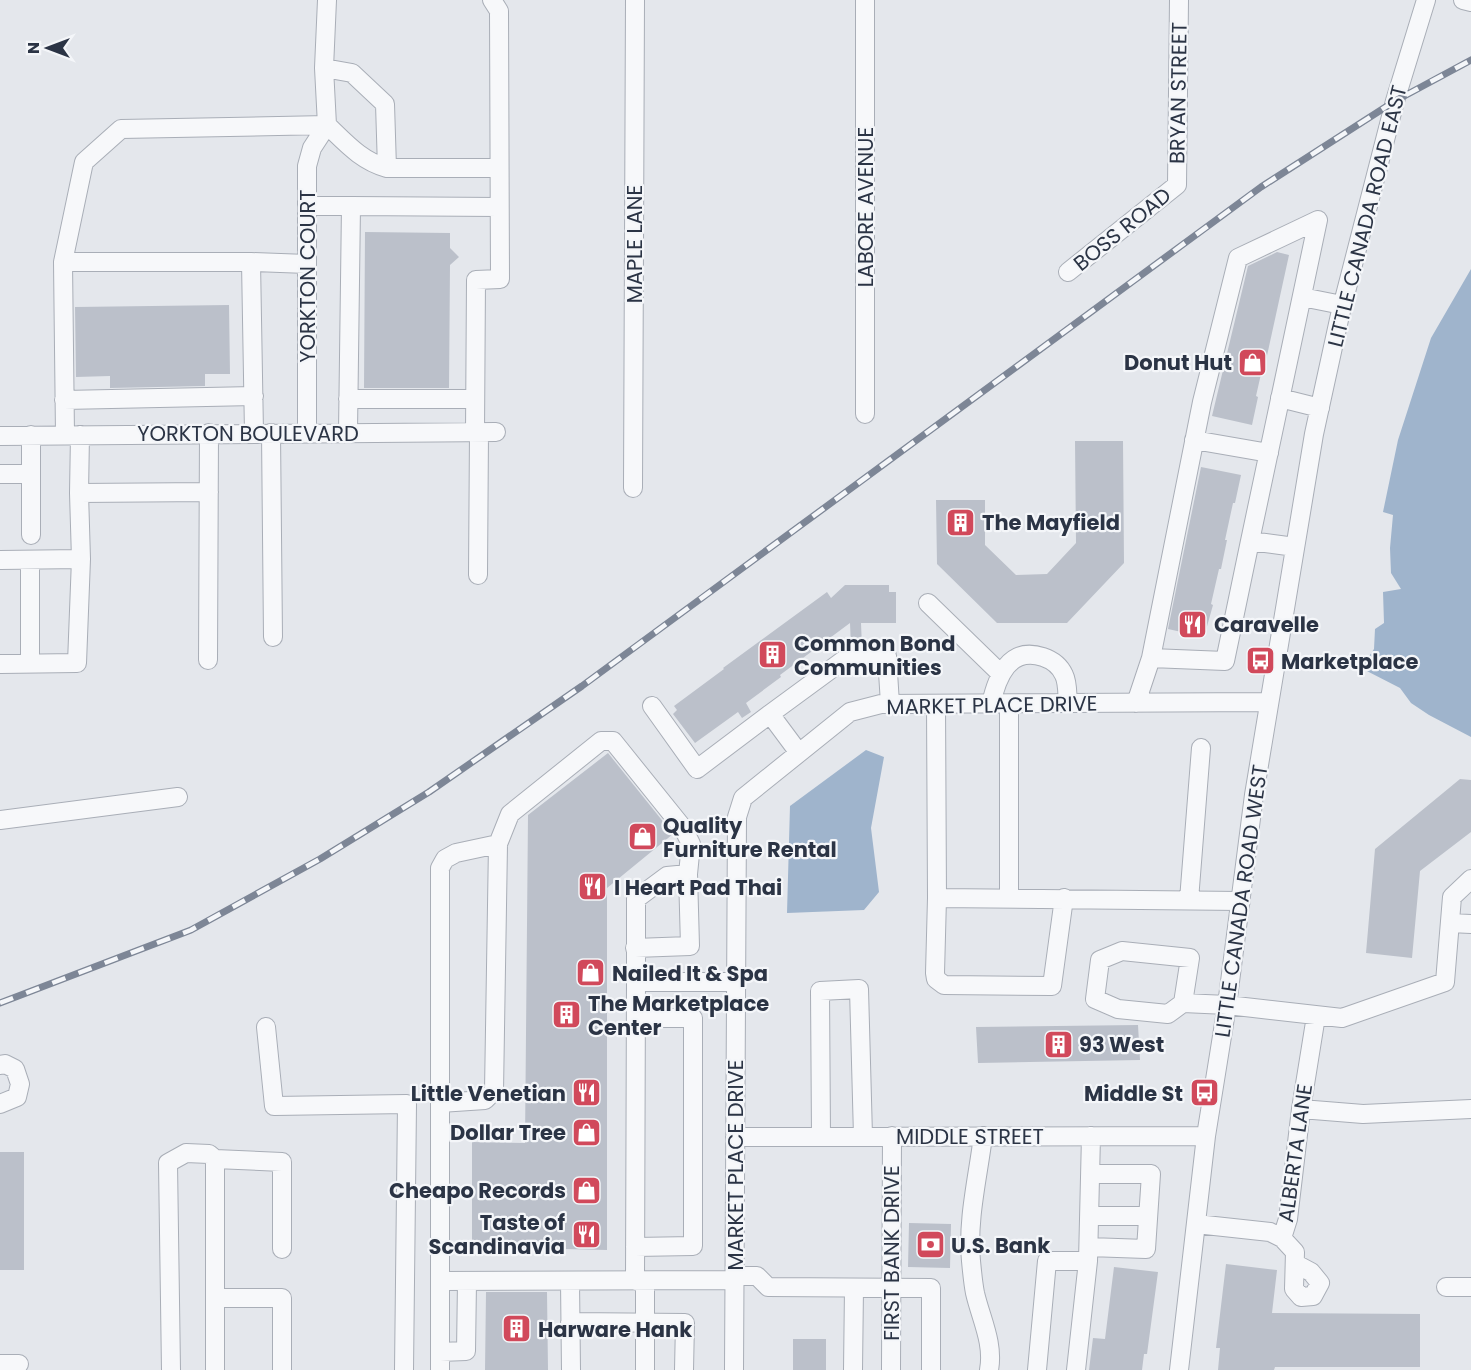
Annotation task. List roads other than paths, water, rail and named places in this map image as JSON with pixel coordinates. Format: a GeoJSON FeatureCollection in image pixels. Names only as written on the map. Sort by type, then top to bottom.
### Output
{"type":"FeatureCollection","features":[{"type":"Feature","properties":{"kind":"street"},"geometry":{"type":"LineString","coordinates":[[327,0],[324,68],[327,124],[363,158],[374,165],[387,168],[499,168]]}},
{"type":"Feature","properties":{"kind":"street"},"geometry":{"type":"LineString","coordinates":[[478,575],[483,432],[475,399],[476,280],[500,279],[499,11],[492,0]]}},
{"type":"Feature","properties":{"kind":"street","name":"MAPLE LANE"},"geometry":{"type":"LineString","coordinates":[[633,488],[635,0]]}},
{"type":"Feature","properties":{"kind":"street","name":"LABORE AVENUE"},"geometry":{"type":"LineString","coordinates":[[865,0],[866,414]]}},
{"type":"Feature","properties":{"kind":"street","name":"BRYAN STREET"},"geometry":{"type":"LineString","coordinates":[[1177,185],[1179,0]]}},
{"type":"Feature","properties":{"kind":"street","name":"LITTLE CANADA ROAD EAST"},"geometry":{"type":"LineString","coordinates":[[1314,434],[1342,305],[1395,101],[1426,0]]}},
{"type":"Feature","properties":{"kind":"street"},"geometry":{"type":"LineString","coordinates":[[1463,0],[1471,3]]}},
{"type":"Feature","properties":{"kind":"street"},"geometry":{"type":"LineString","coordinates":[[324,68],[352,73],[385,104],[387,168]]}},
{"type":"Feature","properties":{"kind":"street"},"geometry":{"type":"LineString","coordinates":[[0,664],[77,663],[81,559],[79,493],[72,435],[64,400],[63,262],[84,162],[121,129],[327,124]]}},
{"type":"Feature","properties":{"kind":"street","name":"YORKTON COURT"},"geometry":{"type":"LineString","coordinates":[[307,432],[307,166],[312,148],[327,124]]}},
{"type":"Feature","properties":{"kind":"street","name":"BOSS ROAD"},"geometry":{"type":"LineString","coordinates":[[1068,272],[1177,185]]}},
{"type":"Feature","properties":{"kind":"street"},"geometry":{"type":"LineString","coordinates":[[348,432],[351,206]]}},
{"type":"Feature","properties":{"kind":"street"},"geometry":{"type":"LineString","coordinates":[[307,207],[499,207]]}},
{"type":"Feature","properties":{"kind":"street"},"geometry":{"type":"LineString","coordinates":[[1136,703],[1150,657],[1194,441],[1238,258],[1318,220],[1225,661],[1150,657]]}},
{"type":"Feature","properties":{"kind":"street"},"geometry":{"type":"LineString","coordinates":[[63,262],[307,264]]}},
{"type":"Feature","properties":{"kind":"street"},"geometry":{"type":"LineString","coordinates":[[251,262],[254,396],[262,433],[273,637]]}},
{"type":"Feature","properties":{"kind":"street"},"geometry":{"type":"LineString","coordinates":[[1302,297],[1342,305]]}},
{"type":"Feature","properties":{"kind":"street"},"geometry":{"type":"LineString","coordinates":[[64,400],[254,396]]}},
{"type":"Feature","properties":{"kind":"street"},"geometry":{"type":"LineString","coordinates":[[1280,398],[1320,408]]}},
{"type":"Feature","properties":{"kind":"street"},"geometry":{"type":"LineString","coordinates":[[348,399],[475,399]]}},
{"type":"Feature","properties":{"kind":"street","name":"YORKTON BOULEVARD"},"geometry":{"type":"LineString","coordinates":[[0,436],[483,432]]}},
{"type":"Feature","properties":{"kind":"street"},"geometry":{"type":"LineString","coordinates":[[208,660],[209,433]]}},
{"type":"Feature","properties":{"kind":"street","name":"LITTLE CANADA ROAD WEST"},"geometry":{"type":"LineString","coordinates":[[1179,1370],[1206,1136],[1227,1005],[1269,702],[1314,434]]}},
{"type":"Feature","properties":{"kind":"street"},"geometry":{"type":"LineString","coordinates":[[31,435],[31,535]]}},
{"type":"Feature","properties":{"kind":"street"},"geometry":{"type":"LineString","coordinates":[[1194,441],[1269,453]]}},
{"type":"Feature","properties":{"kind":"street"},"geometry":{"type":"LineString","coordinates":[[0,474],[31,474]]}},
{"type":"Feature","properties":{"kind":"street"},"geometry":{"type":"LineString","coordinates":[[79,493],[209,492]]}},
{"type":"Feature","properties":{"kind":"street"},"geometry":{"type":"LineString","coordinates":[[1250,541],[1295,547]]}},
{"type":"Feature","properties":{"kind":"street"},"geometry":{"type":"LineString","coordinates":[[0,560],[81,559]]}},
{"type":"Feature","properties":{"kind":"street"},"geometry":{"type":"LineString","coordinates":[[30,560],[30,664]]}},
{"type":"Feature","properties":{"kind":"street"},"geometry":{"type":"LineString","coordinates":[[928,603],[1000,674]]}},
{"type":"Feature","properties":{"kind":"street"},"geometry":{"type":"LineString","coordinates":[[1009,898],[1000,674],[1010,662],[1028,655],[1051,661],[1059,666],[1065,676],[1068,703]]}},
{"type":"Feature","properties":{"kind":"street"},"geometry":{"type":"LineString","coordinates":[[652,706],[697,769],[845,659],[887,656],[890,704]]}},
{"type":"Feature","properties":{"kind":"street","name":"MARKET PLACE DRIVE"},"geometry":{"type":"LineString","coordinates":[[734,1370],[737,811],[747,793],[850,712],[881,704],[1269,702]]}},
{"type":"Feature","properties":{"kind":"street"},"geometry":{"type":"LineString","coordinates":[[936,704],[936,979],[944,985],[1052,986],[1064,898]]}},
{"type":"Feature","properties":{"kind":"street"},"geometry":{"type":"LineString","coordinates":[[770,714],[799,753]]}},
{"type":"Feature","properties":{"kind":"street"},"geometry":{"type":"LineString","coordinates":[[440,1103],[485,1100],[491,1096],[496,1086],[498,844],[510,814],[601,741],[613,741],[683,828],[691,844],[688,874],[690,946],[635,948]]}},
{"type":"Feature","properties":{"kind":"street"},"geometry":{"type":"LineString","coordinates":[[1189,900],[1201,748]]}},
{"type":"Feature","properties":{"kind":"street"},"geometry":{"type":"LineString","coordinates":[[0,820],[178,797]]}},
{"type":"Feature","properties":{"kind":"street"},"geometry":{"type":"LineString","coordinates":[[467,1282],[466,1351],[440,1361],[440,868],[445,859],[456,853],[498,844]]}},
{"type":"Feature","properties":{"kind":"street"},"geometry":{"type":"LineString","coordinates":[[645,1370],[645,1322],[635,1247],[636,899],[667,876],[688,874]]}},
{"type":"Feature","properties":{"kind":"street"},"geometry":{"type":"LineString","coordinates":[[1183,1003],[1190,958],[1122,951],[1100,960],[1095,999],[1118,1009],[1168,1014],[1183,1003],[1227,1005],[1342,1018],[1445,982],[1452,897],[1471,879]]}},
{"type":"Feature","properties":{"kind":"street"},"geometry":{"type":"LineString","coordinates":[[937,898],[1241,900]]}},
{"type":"Feature","properties":{"kind":"street"},"geometry":{"type":"LineString","coordinates":[[1450,922],[1471,924]]}},
{"type":"Feature","properties":{"kind":"street"},"geometry":{"type":"LineString","coordinates":[[636,982],[736,982]]}},
{"type":"Feature","properties":{"kind":"street"},"geometry":{"type":"LineString","coordinates":[[821,1136],[820,992],[859,989],[863,1136]]}},
{"type":"Feature","properties":{"kind":"street","name":"ALBERTA LANE"},"geometry":{"type":"LineString","coordinates":[[1196,1224],[1270,1232],[1282,1238],[1288,1219],[1301,1109],[1316,1016]]}},
{"type":"Feature","properties":{"kind":"street"},"geometry":{"type":"LineString","coordinates":[[635,1247],[693,1246],[693,1018],[636,1018]]}},
{"type":"Feature","properties":{"kind":"street"},"geometry":{"type":"LineString","coordinates":[[266,1027],[274,1106],[407,1104],[404,1370]]}},
{"type":"Feature","properties":{"kind":"street"},"geometry":{"type":"LineString","coordinates":[[0,1065],[5,1064],[15,1069],[20,1091],[17,1097],[0,1104]]}},
{"type":"Feature","properties":{"kind":"street"},"geometry":{"type":"LineString","coordinates":[[1301,1109],[1363,1114],[1471,1109]]}},
{"type":"Feature","properties":{"kind":"street","name":"FIRST BANK DRIVE"},"geometry":{"type":"LineString","coordinates":[[891,1370],[892,1136]]}},
{"type":"Feature","properties":{"kind":"street"},"geometry":{"type":"LineString","coordinates":[[983,1136],[972,1222],[971,1257],[975,1292],[988,1334],[991,1361],[989,1370]]}},
{"type":"Feature","properties":{"kind":"street"},"geometry":{"type":"LineString","coordinates":[[1076,1370],[1089,1254],[1091,1136]]}},
{"type":"Feature","properties":{"kind":"street","name":"MIDDLE STREET"},"geometry":{"type":"LineString","coordinates":[[735,1137],[1206,1136]]}},
{"type":"Feature","properties":{"kind":"street"},"geometry":{"type":"LineString","coordinates":[[171,1370],[168,1163],[186,1153],[209,1154],[214,1160],[215,1370]]}},
{"type":"Feature","properties":{"kind":"street"},"geometry":{"type":"LineString","coordinates":[[214,1160],[282,1162],[282,1249]]}},
{"type":"Feature","properties":{"kind":"street"},"geometry":{"type":"LineString","coordinates":[[1037,1370],[1047,1261],[1089,1254],[1146,1249],[1151,1174],[1091,1174]]}},
{"type":"Feature","properties":{"kind":"street"},"geometry":{"type":"LineString","coordinates":[[1090,1216],[1148,1216]]}},
{"type":"Feature","properties":{"kind":"street"},"geometry":{"type":"LineString","coordinates":[[1282,1238],[1295,1252],[1296,1264]]}},
{"type":"Feature","properties":{"kind":"street"},"geometry":{"type":"LineString","coordinates":[[440,1281],[640,1281],[757,1276],[768,1287],[931,1288],[931,1370]]}},
{"type":"Feature","properties":{"kind":"street"},"geometry":{"type":"LineString","coordinates":[[570,1281],[571,1370]]}},
{"type":"Feature","properties":{"kind":"street"},"geometry":{"type":"LineString","coordinates":[[1446,1287],[1471,1287]]}},
{"type":"Feature","properties":{"kind":"street"},"geometry":{"type":"LineString","coordinates":[[853,1370],[854,1288]]}},
{"type":"Feature","properties":{"kind":"street"},"geometry":{"type":"LineString","coordinates":[[214,1298],[282,1298],[282,1370]]}},
{"type":"Feature","properties":{"kind":"street"},"geometry":{"type":"LineString","coordinates":[[570,1322],[685,1323],[684,1370]]}},
{"type":"Feature","properties":{"kind":"street"},"geometry":{"type":"LineString","coordinates":[[0,1364],[19,1364]]}},
{"type":"Feature","properties":{"kind":"water"},"geometry":{"type":"Polygon","coordinates":[[[1471,269],[1471,737],[1411,703],[1400,688],[1361,668],[1374,649],[1375,629],[1384,623],[1383,592],[1401,589],[1391,573],[1390,548],[1393,515],[1383,512],[1398,440],[1431,338],[1471,269]]]}},
{"type":"Feature","properties":{"kind":"water"},"geometry":{"type":"Polygon","coordinates":[[[866,750],[884,757],[871,828],[879,892],[864,910],[787,913],[790,806],[866,750]]]}},
{"type":"Feature","properties":{"kind":"railway"},"geometry":{"type":"LineString","coordinates":[[0,1003],[191,930],[320,859],[429,792],[582,686],[1261,187],[1395,101],[1471,60]]}},
{"type":"Feature","properties":{"kind":"place","name":"Donut Hut"},"geometry":{"type":"Point","coordinates":[1253,362]}},
{"type":"Feature","properties":{"kind":"place","name":"The Mayfield"},"geometry":{"type":"Point","coordinates":[961,522]}},
{"type":"Feature","properties":{"kind":"place","name":"Caravelle"},"geometry":{"type":"Point","coordinates":[1193,624]}},
{"type":"Feature","properties":{"kind":"place","name":"Common Bond Communities"},"geometry":{"type":"Point","coordinates":[773,655]}},
{"type":"Feature","properties":{"kind":"place","name":"Marketplace"},"geometry":{"type":"Point","coordinates":[1260,661]}},
{"type":"Feature","properties":{"kind":"place","name":"Quality Furniture Rental"},"geometry":{"type":"Point","coordinates":[642,837]}},
{"type":"Feature","properties":{"kind":"place","name":"I Heart Pad Thai"},"geometry":{"type":"Point","coordinates":[593,887]}},
{"type":"Feature","properties":{"kind":"place","name":"Nailed It & Spa"},"geometry":{"type":"Point","coordinates":[591,973]}},
{"type":"Feature","properties":{"kind":"place","name":"The Marketplace Center"},"geometry":{"type":"Point","coordinates":[567,1015]}},
{"type":"Feature","properties":{"kind":"place","name":"93 West"},"geometry":{"type":"Point","coordinates":[1058,1044]}},
{"type":"Feature","properties":{"kind":"place","name":"Little Venetian"},"geometry":{"type":"Point","coordinates":[587,1093]}},
{"type":"Feature","properties":{"kind":"place","name":"Middle St"},"geometry":{"type":"Point","coordinates":[1204,1093]}},
{"type":"Feature","properties":{"kind":"place","name":"Dollar Tree"},"geometry":{"type":"Point","coordinates":[587,1132]}},
{"type":"Feature","properties":{"kind":"place","name":"Cheapo Records"},"geometry":{"type":"Point","coordinates":[587,1190]}},
{"type":"Feature","properties":{"kind":"place","name":"Taste of Scandinavia"},"geometry":{"type":"Point","coordinates":[586,1234]}},
{"type":"Feature","properties":{"kind":"place","name":"U.S. Bank"},"geometry":{"type":"Point","coordinates":[930,1245]}},
{"type":"Feature","properties":{"kind":"place","name":"Harware Hank"},"geometry":{"type":"Point","coordinates":[517,1329]}}]}
